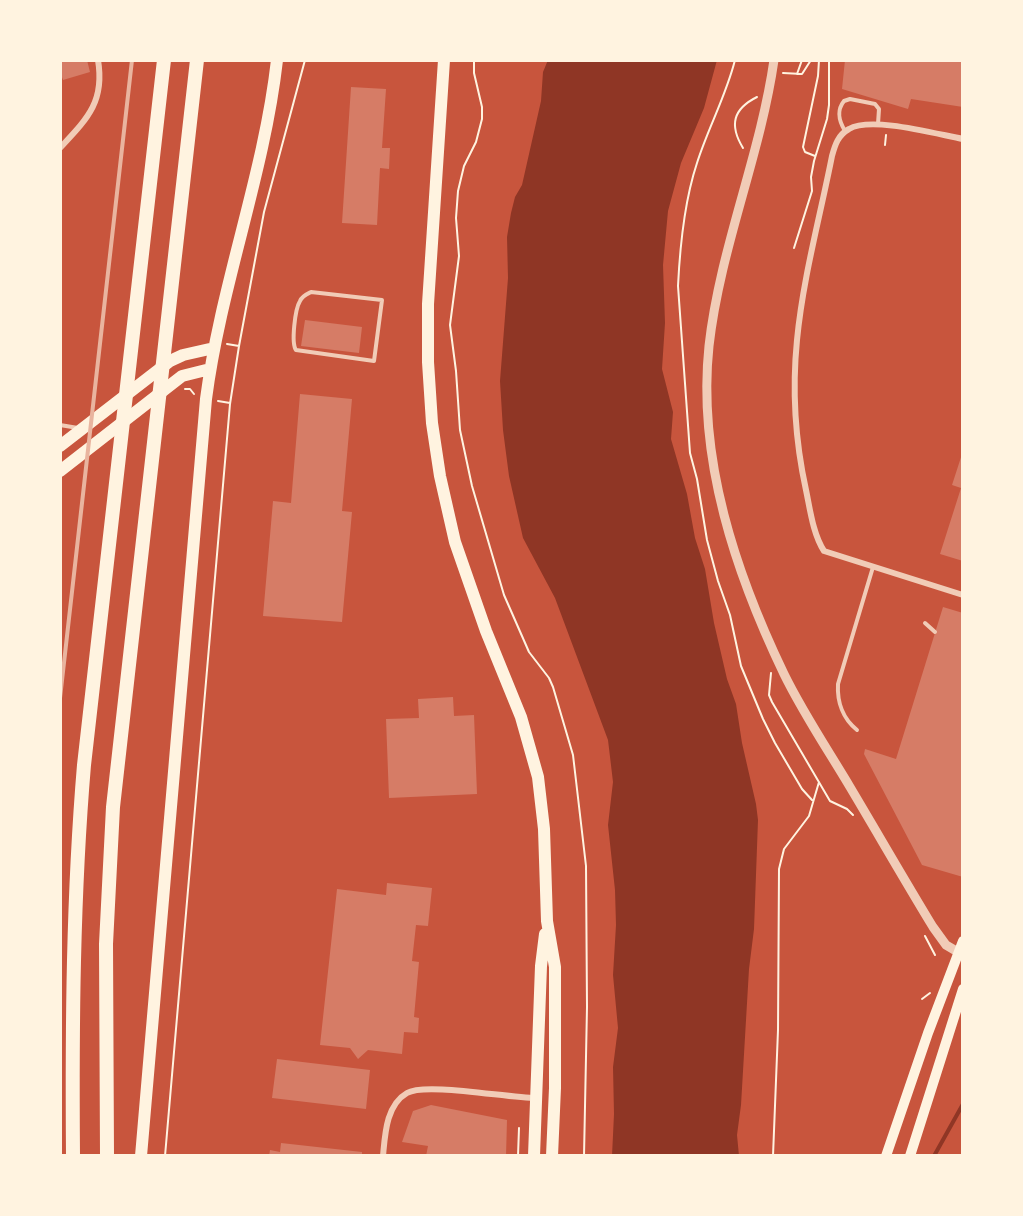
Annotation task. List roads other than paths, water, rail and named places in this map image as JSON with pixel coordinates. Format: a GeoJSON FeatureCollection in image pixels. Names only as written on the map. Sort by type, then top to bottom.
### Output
{"type":"FeatureCollection","features":[{"type":"Feature","properties":{"kind":"highway"},"geometry":{"type":"LineString","coordinates":[[74,1156],[72,1023],[76,857],[88,720],[164,60]]}},
{"type":"Feature","properties":{"kind":"highway"},"geometry":{"type":"LineString","coordinates":[[107,1156],[106,944],[111,841],[119,749],[197,60]]}},
{"type":"Feature","properties":{"kind":"main road"},"geometry":{"type":"LineString","coordinates":[[141,1156],[193,536],[210,369],[219,345],[278,60]]}},
{"type":"Feature","properties":{"kind":"main road"},"geometry":{"type":"LineString","coordinates":[[274,86],[284,60]]}},
{"type":"Feature","properties":{"kind":"main road"},"geometry":{"type":"LineString","coordinates":[[444,60],[427,312],[432,423],[444,498],[461,563],[519,711],[533,754],[544,829],[547,921],[555,967],[555,1088],[552,1156]]}},
{"type":"Feature","properties":{"kind":"main road"},"geometry":{"type":"LineString","coordinates":[[60,446],[170,361],[219,345]]}},
{"type":"Feature","properties":{"kind":"main road"},"geometry":{"type":"LineString","coordinates":[[60,471],[183,376],[191,372],[210,369]]}},
{"type":"Feature","properties":{"kind":"main road"},"geometry":{"type":"LineString","coordinates":[[534,1156],[541,966],[547,921]]}},
{"type":"Feature","properties":{"kind":"main road"},"geometry":{"type":"LineString","coordinates":[[886,1156],[928,1033],[961,954],[963,941]]}},
{"type":"Feature","properties":{"kind":"main road"},"geometry":{"type":"LineString","coordinates":[[910,1156],[963,989]]}},
{"type":"Feature","properties":{"kind":"street"},"geometry":{"type":"LineString","coordinates":[[60,148],[85,122],[93,110],[100,85],[98,60]]}},
{"type":"Feature","properties":{"kind":"street"},"geometry":{"type":"LineString","coordinates":[[778,63],[728,247],[713,318],[707,381],[714,470],[727,524],[743,574],[785,675],[933,927],[946,945],[961,954]]}},
{"type":"Feature","properties":{"kind":"street"},"geometry":{"type":"LineString","coordinates":[[963,139],[878,124],[857,125],[845,131],[838,139],[832,156],[801,308],[795,378],[796,430],[801,469],[809,506],[823,548],[830,554],[963,595]]}},
{"type":"Feature","properties":{"kind":"street"},"geometry":{"type":"LineString","coordinates":[[383,1156],[390,1115],[401,1097],[413,1090],[434,1089],[536,1098]]}},
{"type":"Feature","properties":{"kind":"lane"},"geometry":{"type":"LineString","coordinates":[[845,131],[840,122],[839,112],[844,101],[850,99],[875,104],[879,109],[878,124]]}},
{"type":"Feature","properties":{"kind":"lane"},"geometry":{"type":"LineString","coordinates":[[311,292],[382,300],[374,361],[296,350],[292,343],[298,303],[311,292]]}},
{"type":"Feature","properties":{"kind":"lane"},"geometry":{"type":"LineString","coordinates":[[60,425],[82,429]]}},
{"type":"Feature","properties":{"kind":"lane"},"geometry":{"type":"LineString","coordinates":[[857,730],[850,724],[842,710],[838,684],[873,567]]}},
{"type":"Feature","properties":{"kind":"lane"},"geometry":{"type":"LineString","coordinates":[[925,623],[935,632]]}},
{"type":"Feature","properties":{"kind":"waterway"},"geometry":{"type":"LineString","coordinates":[[934,1156],[963,1104]]}},
{"type":"Feature","properties":{"kind":"railway"},"geometry":{"type":"LineString","coordinates":[[60,698],[132,60]]}}]}
